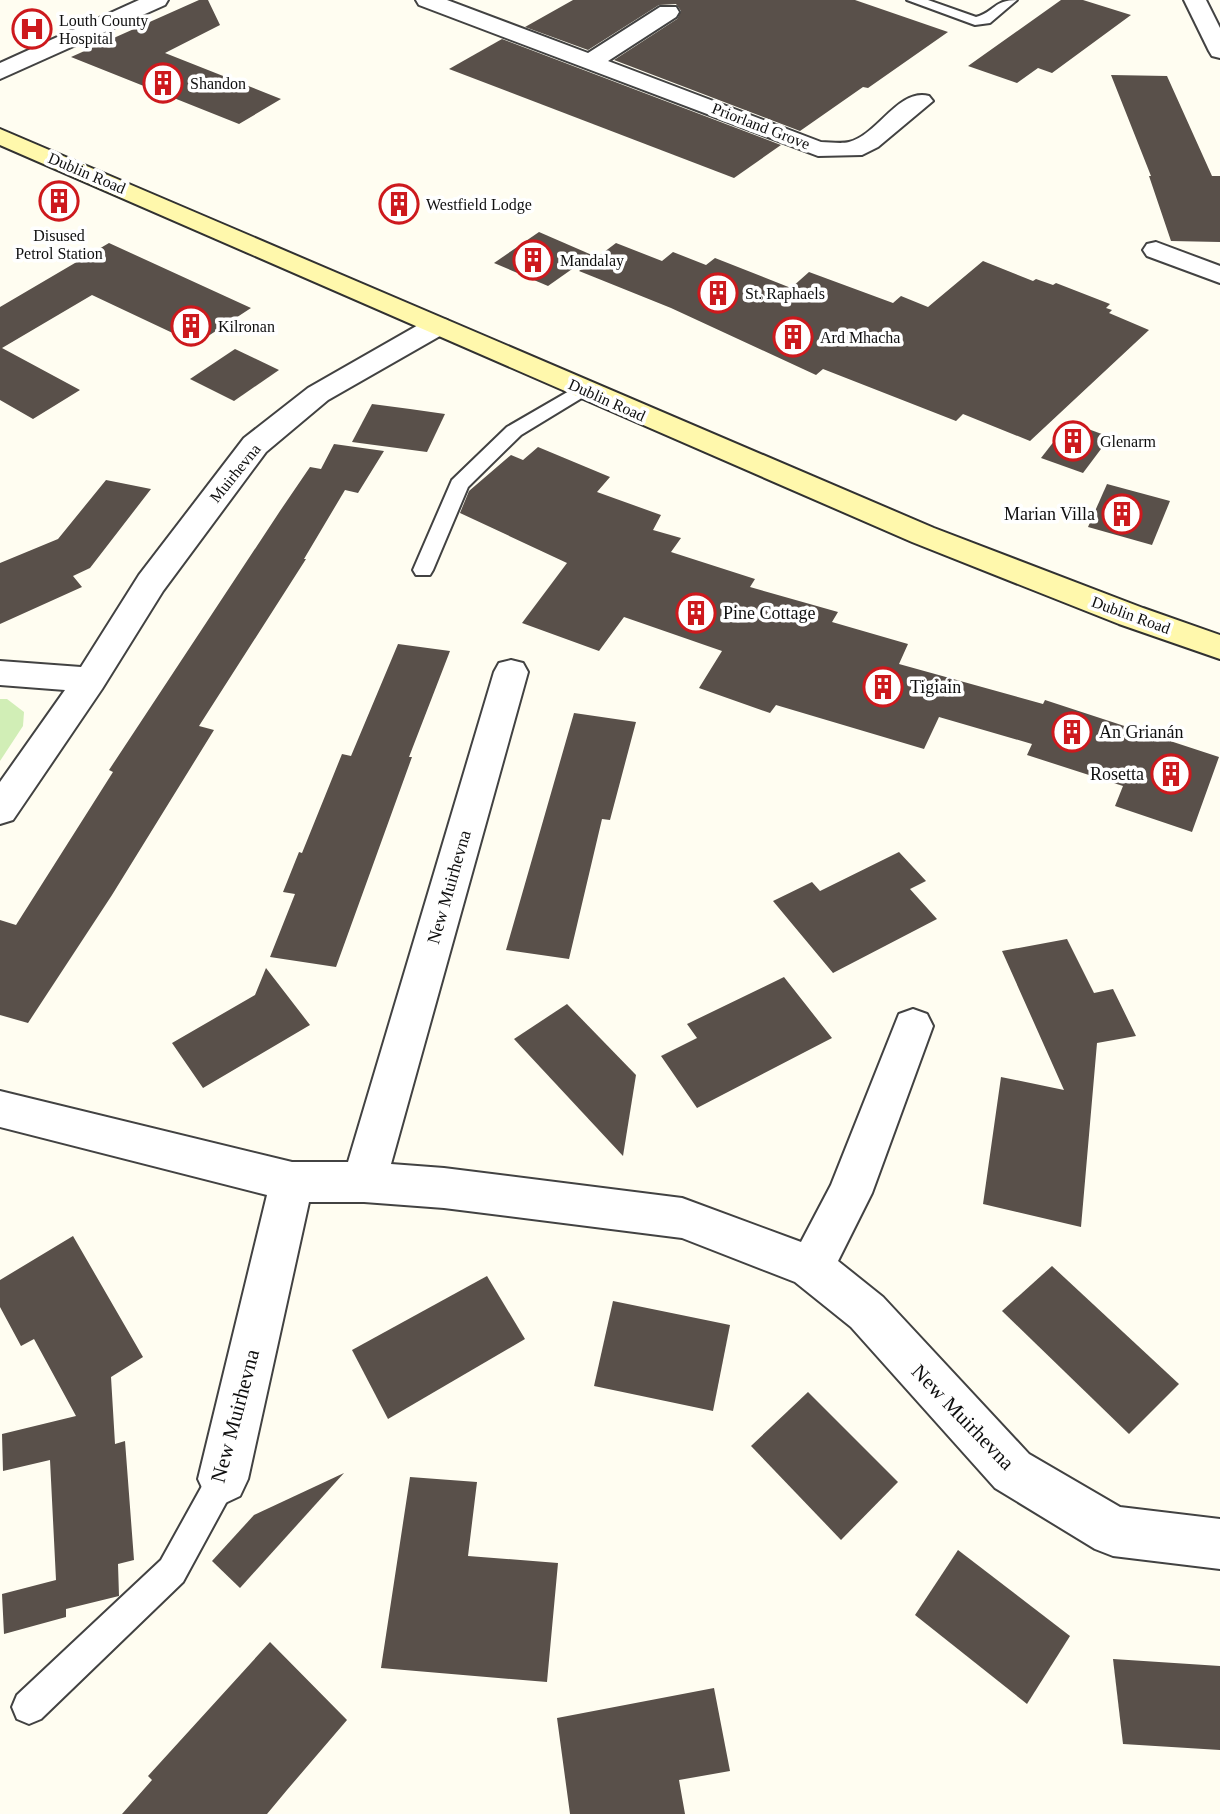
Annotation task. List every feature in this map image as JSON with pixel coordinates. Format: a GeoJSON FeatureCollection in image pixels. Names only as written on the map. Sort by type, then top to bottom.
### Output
{"type":"FeatureCollection","features":[{"type":"Feature","properties":{"kind":"main road","name":"Dublin Road"},"geometry":{"type":"LineString","coordinates":[[0,136],[968,554],[1220,647]]}},
{"type":"Feature","properties":{"kind":"street"},"geometry":{"type":"LineString","coordinates":[[0,72],[157,0]]}},
{"type":"Feature","properties":{"kind":"street","name":"Priorland Grove"},"geometry":{"type":"LineString","coordinates":[[427,0],[818,149],[853,150],[869,142],[921,101]]}},
{"type":"Feature","properties":{"kind":"street"},"geometry":{"type":"LineString","coordinates":[[1195,0],[1218,41]]}},
{"type":"Feature","properties":{"kind":"street"},"geometry":{"type":"LineString","coordinates":[[592,61],[668,12]]}},
{"type":"Feature","properties":{"kind":"street"},"geometry":{"type":"LineString","coordinates":[[1156,250],[1220,275]]}},
{"type":"Feature","properties":{"kind":"street","name":"Muirhevna"},"geometry":{"type":"LineString","coordinates":[[0,810],[90,680],[151,583],[255,445],[318,394],[437,326]]}},
{"type":"Feature","properties":{"kind":"street","name":"New Muirhevna"},"geometry":{"type":"LineString","coordinates":[[364,1182],[511,672]]}},
{"type":"Feature","properties":{"kind":"street"},"geometry":{"type":"LineString","coordinates":[[0,673],[90,680]]}},
{"type":"Feature","properties":{"kind":"street"},"geometry":{"type":"LineString","coordinates":[[811,1267],[850,1193],[914,1026]]}},
{"type":"Feature","properties":{"kind":"street","name":"New Muirhevna"},"geometry":{"type":"LineString","coordinates":[[0,1109],[292,1182],[364,1182],[444,1188],[682,1218],[811,1267],[867,1312],[1012,1471],[1113,1531],[1220,1544]]}},
{"type":"Feature","properties":{"kind":"street","name":"New Muirhevna"},"geometry":{"type":"LineString","coordinates":[[223,1479],[292,1182]]}},
{"type":"Feature","properties":{"kind":"lane"},"geometry":{"type":"LineString","coordinates":[[914,0],[975,20],[985,20],[1010,0]]}},
{"type":"Feature","properties":{"kind":"lane"},"geometry":{"type":"LineString","coordinates":[[424,570],[459,484],[514,430],[583,389]]}},
{"type":"Feature","properties":{"kind":"lane","name":"New Muirhevna"},"geometry":{"type":"LineString","coordinates":[[29,1707],[172,1571],[223,1479]]}},
{"type":"Feature","properties":{"kind":"green space"},"geometry":{"type":"Polygon","coordinates":[[[0,699],[7,699],[24,712],[23,726],[0,761],[0,699]]]}},
{"type":"Feature","properties":{"kind":"building"},"geometry":{"type":"Polygon","coordinates":[[[199,0],[208,0],[220,25],[165,53],[281,99],[239,124],[71,57],[199,0]]]}},
{"type":"Feature","properties":{"kind":"building"},"geometry":{"type":"Polygon","coordinates":[[[573,0],[855,0],[948,32],[800,131],[614,60],[677,19],[681,11],[676,4],[659,5],[588,50],[525,27],[573,0]]]}},
{"type":"Feature","properties":{"kind":"building"},"geometry":{"type":"Polygon","coordinates":[[[1061,0],[1083,0],[1131,15],[1052,73],[1038,68],[1017,83],[968,66],[1061,0]]]}},
{"type":"Feature","properties":{"kind":"building"},"geometry":{"type":"Polygon","coordinates":[[[502,39],[781,145],[734,178],[449,69],[502,39]]]}},
{"type":"Feature","properties":{"kind":"building"},"geometry":{"type":"Polygon","coordinates":[[[1111,75],[1167,76],[1212,176],[1220,176],[1220,242],[1171,241],[1151,176],[1111,75]]]}},
{"type":"Feature","properties":{"kind":"building","name":"Mandalay"},"geometry":{"type":"Polygon","coordinates":[[[539,232],[592,255],[548,286],[494,263],[539,232]]]}},
{"type":"Feature","properties":{"kind":"building"},"geometry":{"type":"Polygon","coordinates":[[[109,243],[251,308],[196,344],[92,295],[2,348],[80,390],[33,419],[0,400],[0,307],[109,243]]]}},
{"type":"Feature","properties":{"kind":"building"},"geometry":{"type":"Polygon","coordinates":[[[616,243],[662,261],[673,252],[706,265],[715,258],[791,288],[809,272],[893,303],[901,296],[928,307],[983,261],[1033,281],[1036,279],[1053,285],[1056,283],[1110,304],[1106,308],[1112,310],[1109,313],[1149,330],[1030,441],[963,414],[956,421],[823,369],[816,375],[671,308],[579,271],[616,243]]]}},
{"type":"Feature","properties":{"kind":"building"},"geometry":{"type":"Polygon","coordinates":[[[235,349],[279,370],[234,401],[190,379],[235,349]]]}},
{"type":"Feature","properties":{"kind":"building"},"geometry":{"type":"Polygon","coordinates":[[[372,404],[445,414],[427,452],[352,442],[372,404]]]}},
{"type":"Feature","properties":{"kind":"building","name":"Glenarm"},"geometry":{"type":"Polygon","coordinates":[[[1069,422],[1110,437],[1083,473],[1041,458],[1069,422]]]}},
{"type":"Feature","properties":{"kind":"building"},"geometry":{"type":"Polygon","coordinates":[[[334,444],[384,451],[358,493],[345,490],[306,559],[199,726],[214,730],[112,895],[28,1023],[0,1015],[0,920],[16,925],[113,772],[109,770],[280,511],[310,467],[321,469],[334,444]]]}},
{"type":"Feature","properties":{"kind":"building"},"geometry":{"type":"Polygon","coordinates":[[[538,447],[610,477],[597,492],[661,515],[653,530],[681,538],[671,552],[755,579],[750,587],[838,612],[832,622],[908,644],[899,664],[1043,704],[1045,700],[1219,757],[1192,832],[1115,806],[1123,786],[1027,755],[1032,744],[939,717],[924,749],[776,705],[770,713],[699,688],[722,651],[624,617],[599,651],[522,623],[567,563],[460,513],[469,491],[511,455],[523,460],[538,447]]]}},
{"type":"Feature","properties":{"kind":"building"},"geometry":{"type":"Polygon","coordinates":[[[106,480],[151,489],[90,568],[73,576],[82,587],[0,624],[0,563],[58,539],[106,480]]]}},
{"type":"Feature","properties":{"kind":"building","name":"Marian Villa"},"geometry":{"type":"Polygon","coordinates":[[[1107,484],[1170,501],[1152,545],[1088,527],[1107,484]]]}},
{"type":"Feature","properties":{"kind":"building"},"geometry":{"type":"Polygon","coordinates":[[[398,644],[450,651],[409,757],[412,757],[336,967],[270,957],[295,894],[283,892],[299,852],[302,853],[342,754],[351,756],[398,644]]]}},
{"type":"Feature","properties":{"kind":"building"},"geometry":{"type":"Polygon","coordinates":[[[574,713],[636,722],[610,820],[602,819],[569,959],[506,950],[574,713]]]}},
{"type":"Feature","properties":{"kind":"building"},"geometry":{"type":"Polygon","coordinates":[[[899,852],[926,881],[910,889],[937,919],[833,973],[773,901],[812,882],[820,891],[899,852]]]}},
{"type":"Feature","properties":{"kind":"building"},"geometry":{"type":"Polygon","coordinates":[[[1067,939],[1094,993],[1113,989],[1136,1036],[1097,1043],[1081,1227],[983,1204],[1001,1077],[1064,1090],[1002,951],[1067,939]]]}},
{"type":"Feature","properties":{"kind":"building"},"geometry":{"type":"Polygon","coordinates":[[[266,968],[310,1025],[203,1088],[172,1043],[255,995],[266,968]]]}},
{"type":"Feature","properties":{"kind":"building"},"geometry":{"type":"Polygon","coordinates":[[[784,977],[832,1038],[697,1108],[661,1056],[697,1038],[687,1024],[784,977]]]}},
{"type":"Feature","properties":{"kind":"building"},"geometry":{"type":"Polygon","coordinates":[[[567,1004],[636,1075],[623,1156],[514,1039],[567,1004]]]}},
{"type":"Feature","properties":{"kind":"building"},"geometry":{"type":"Polygon","coordinates":[[[73,1236],[143,1357],[111,1377],[115,1444],[125,1441],[134,1560],[118,1564],[119,1596],[66,1609],[66,1617],[4,1634],[2,1594],[56,1580],[50,1460],[3,1471],[2,1434],[76,1416],[34,1339],[21,1346],[0,1307],[0,1280],[73,1236]]]}},
{"type":"Feature","properties":{"kind":"building"},"geometry":{"type":"Polygon","coordinates":[[[1052,1266],[1179,1384],[1129,1434],[1002,1311],[1052,1266]]]}},
{"type":"Feature","properties":{"kind":"building"},"geometry":{"type":"Polygon","coordinates":[[[487,1276],[525,1339],[388,1419],[352,1350],[487,1276]]]}},
{"type":"Feature","properties":{"kind":"building"},"geometry":{"type":"Polygon","coordinates":[[[613,1301],[730,1325],[713,1411],[594,1386],[613,1301]]]}},
{"type":"Feature","properties":{"kind":"building"},"geometry":{"type":"Polygon","coordinates":[[[808,1392],[898,1482],[841,1540],[751,1446],[808,1392]]]}},
{"type":"Feature","properties":{"kind":"building"},"geometry":{"type":"Polygon","coordinates":[[[344,1473],[240,1588],[212,1561],[254,1515],[344,1473]]]}},
{"type":"Feature","properties":{"kind":"building"},"geometry":{"type":"Polygon","coordinates":[[[410,1477],[477,1482],[468,1556],[558,1563],[547,1682],[381,1668],[410,1477]]]}},
{"type":"Feature","properties":{"kind":"building"},"geometry":{"type":"Polygon","coordinates":[[[958,1550],[1070,1636],[1027,1704],[915,1615],[958,1550]]]}},
{"type":"Feature","properties":{"kind":"building"},"geometry":{"type":"Polygon","coordinates":[[[270,1642],[347,1720],[267,1814],[122,1814],[152,1780],[148,1776],[270,1642]]]}},
{"type":"Feature","properties":{"kind":"building"},"geometry":{"type":"Polygon","coordinates":[[[1113,1659],[1220,1666],[1220,1750],[1123,1744],[1113,1659]]]}},
{"type":"Feature","properties":{"kind":"building"},"geometry":{"type":"Polygon","coordinates":[[[714,1688],[730,1771],[679,1780],[685,1814],[570,1814],[557,1718],[714,1688]]]}},
{"type":"Feature","properties":{"kind":"place","name":"Louth County Hospital"},"geometry":{"type":"Point","coordinates":[32,29]}},
{"type":"Feature","properties":{"kind":"place","name":"Shandon"},"geometry":{"type":"Point","coordinates":[163,83]}},
{"type":"Feature","properties":{"kind":"place","name":"Disused Petrol Station"},"geometry":{"type":"Point","coordinates":[59,201]}},
{"type":"Feature","properties":{"kind":"place","name":"Westfield Lodge"},"geometry":{"type":"Point","coordinates":[399,204]}},
{"type":"Feature","properties":{"kind":"place","name":"Mandalay"},"geometry":{"type":"Point","coordinates":[533,260]}},
{"type":"Feature","properties":{"kind":"place","name":"St. Raphaels"},"geometry":{"type":"Point","coordinates":[718,293]}},
{"type":"Feature","properties":{"kind":"place","name":"Kilronan"},"geometry":{"type":"Point","coordinates":[191,326]}},
{"type":"Feature","properties":{"kind":"place","name":"Ard Mhacha"},"geometry":{"type":"Point","coordinates":[793,337]}},
{"type":"Feature","properties":{"kind":"place","name":"Glenarm"},"geometry":{"type":"Point","coordinates":[1073,441]}},
{"type":"Feature","properties":{"kind":"place","name":"Marian Villa"},"geometry":{"type":"Point","coordinates":[1122,514]}},
{"type":"Feature","properties":{"kind":"place","name":"Pine Cottage"},"geometry":{"type":"Point","coordinates":[696,613]}},
{"type":"Feature","properties":{"kind":"place","name":"Tigiain"},"geometry":{"type":"Point","coordinates":[883,687]}},
{"type":"Feature","properties":{"kind":"place","name":"An Grianán"},"geometry":{"type":"Point","coordinates":[1072,732]}},
{"type":"Feature","properties":{"kind":"place","name":"Rosetta"},"geometry":{"type":"Point","coordinates":[1171,774]}}]}
